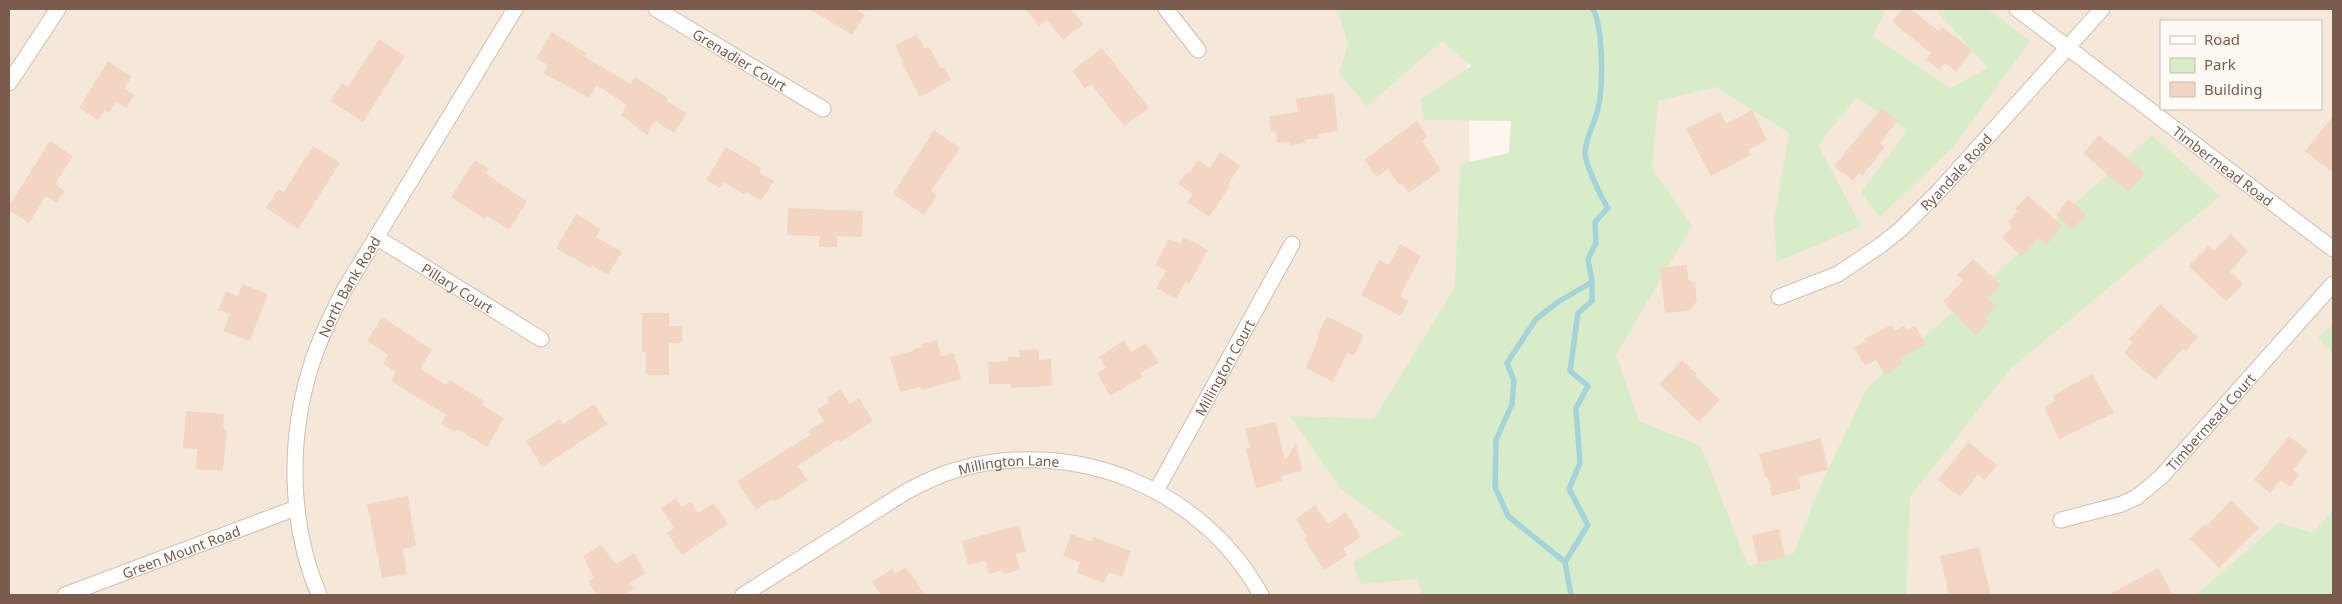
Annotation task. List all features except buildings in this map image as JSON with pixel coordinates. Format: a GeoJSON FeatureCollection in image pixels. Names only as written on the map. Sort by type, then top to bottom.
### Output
{"type":"FeatureCollection","features":[{"type":"Feature","properties":{"kind":"street"},"geometry":{"type":"LineString","coordinates":[[9,84],[58,9]]}},
{"type":"Feature","properties":{"kind":"street","name":"North Bank Road"},"geometry":{"type":"LineString","coordinates":[[319,595],[301,538],[296,508],[295,469],[298,422],[311,366],[329,321],[376,237],[516,9]]}},
{"type":"Feature","properties":{"kind":"street","name":"Grenadier Court"},"geometry":{"type":"LineString","coordinates":[[656,9],[822,109]]}},
{"type":"Feature","properties":{"kind":"street"},"geometry":{"type":"LineString","coordinates":[[1166,9],[1198,50]]}},
{"type":"Feature","properties":{"kind":"street","name":"Timbermead Road"},"geometry":{"type":"LineString","coordinates":[[2017,9],[2333,249]]}},
{"type":"Feature","properties":{"kind":"street","name":"Ryandale Road"},"geometry":{"type":"LineString","coordinates":[[1778,297],[1838,274],[1901,229],[1939,191],[2102,9]]}},
{"type":"Feature","properties":{"kind":"street","name":"Pillary Court"},"geometry":{"type":"LineString","coordinates":[[376,237],[541,339]]}},
{"type":"Feature","properties":{"kind":"street","name":"Millington Court"},"geometry":{"type":"LineString","coordinates":[[1156,491],[1292,244]]}},
{"type":"Feature","properties":{"kind":"street","name":"Timbermead Court"},"geometry":{"type":"LineString","coordinates":[[2061,520],[2122,504],[2137,497],[2161,477],[2333,284]]}},
{"type":"Feature","properties":{"kind":"street","name":"Millington Lane"},"geometry":{"type":"LineString","coordinates":[[743,595],[904,493],[927,481],[959,469],[999,461],[1026,459],[1060,460],[1108,470],[1156,491],[1190,513],[1221,540],[1234,554],[1261,595]]}},
{"type":"Feature","properties":{"kind":"street","name":"Green Mount Road"},"geometry":{"type":"LineString","coordinates":[[65,595],[296,508]]}},
{"type":"Feature","properties":{"kind":"shaded area"},"geometry":{"type":"Polygon","coordinates":[[[9,9],[1418,9],[1467,58],[1474,305],[1431,595],[9,595],[9,9]]]}},
{"type":"Feature","properties":{"kind":"shaded area"},"geometry":{"type":"Polygon","coordinates":[[[1661,9],[2333,9],[2333,555],[2294,595],[1771,595],[1541,424],[1661,9]]]}},
{"type":"Feature","properties":{"kind":"green space"},"geometry":{"type":"Polygon","coordinates":[[[1337,9],[1886,9],[1873,36],[1950,88],[1988,68],[1935,9],[1988,9],[2030,41],[1953,147],[1880,217],[1861,193],[1907,130],[1856,97],[1818,145],[1861,226],[1777,262],[1774,221],[1789,133],[1716,87],[1658,101],[1652,168],[1692,226],[1616,355],[1639,421],[1701,446],[1748,566],[1794,553],[1819,489],[1867,388],[2152,135],[2220,196],[2010,369],[1910,497],[1906,595],[1422,595],[1418,579],[1360,584],[1353,562],[1403,534],[1341,489],[1290,416],[1374,419],[1455,287],[1460,164],[1509,153],[1511,121],[1424,120],[1421,99],[1471,66],[1442,41],[1367,106],[1339,73],[1348,44],[1337,9]]]}},
{"type":"Feature","properties":{"kind":"green space"},"geometry":{"type":"Polygon","coordinates":[[[2333,324],[2333,354],[2318,338],[2333,324]]]}},
{"type":"Feature","properties":{"kind":"green space"},"geometry":{"type":"Polygon","coordinates":[[[2333,510],[2333,595],[2196,595],[2279,522],[2313,533],[2333,510]]]}},
{"type":"Feature","properties":{"kind":"waterway"},"geometry":{"type":"LineString","coordinates":[[1571,595],[1565,562],[1508,516],[1495,487],[1496,440],[1512,404],[1514,381],[1507,363],[1536,319],[1558,302],[1592,282],[1588,259],[1596,243],[1595,222],[1608,208],[1590,172],[1585,152],[1587,140],[1598,110],[1601,83],[1599,29],[1593,9]]}},
{"type":"Feature","properties":{"kind":"waterway"},"geometry":{"type":"LineString","coordinates":[[1565,562],[1588,525],[1569,489],[1580,463],[1576,408],[1588,386],[1570,371],[1578,313],[1592,301],[1592,282]]}}]}
